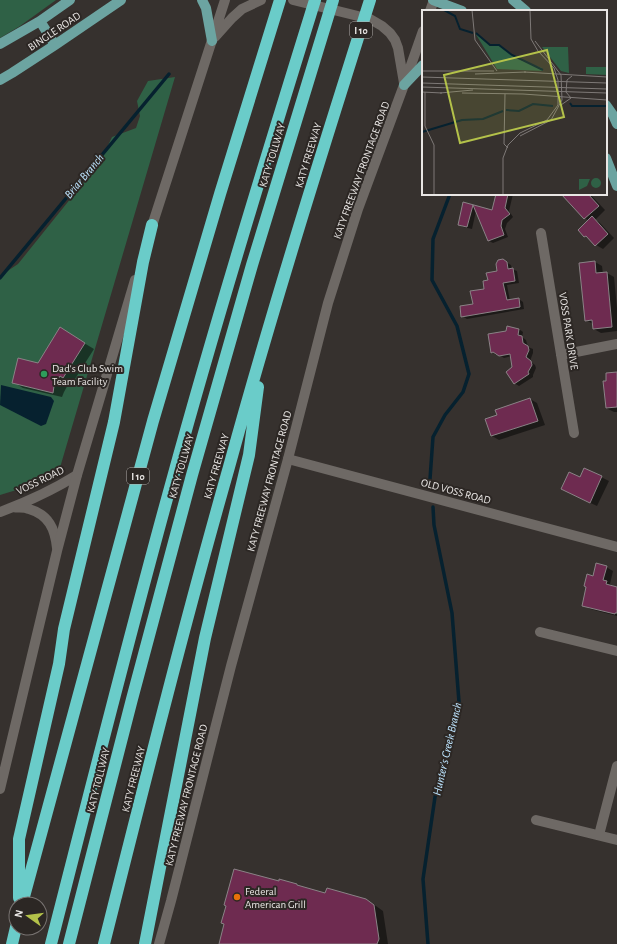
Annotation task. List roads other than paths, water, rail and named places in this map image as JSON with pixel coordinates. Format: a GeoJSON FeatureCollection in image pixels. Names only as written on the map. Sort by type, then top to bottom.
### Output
{"type":"FeatureCollection","features":[{"type":"Feature","properties":{"kind":"highway","name":"I 10"},"geometry":{"type":"LineString","coordinates":[[23,896],[153,421],[211,224],[280,0]]}},
{"type":"Feature","properties":{"kind":"highway","name":"KATY TOLLWAY"},"geometry":{"type":"LineString","coordinates":[[51,944],[173,476],[232,269],[315,0]]}},
{"type":"Feature","properties":{"kind":"highway","name":"KATY TOLLWAY"},"geometry":{"type":"LineString","coordinates":[[69,944],[132,699],[192,475],[252,265],[334,0]]}},
{"type":"Feature","properties":{"kind":"highway","name":"KATY FREEWAY"},"geometry":{"type":"LineString","coordinates":[[104,944],[204,557],[235,446],[263,349],[370,0]]}},
{"type":"Feature","properties":{"kind":"highway"},"geometry":{"type":"LineString","coordinates":[[21,896],[20,839],[68,614],[114,422],[143,262],[152,225]]}},
{"type":"Feature","properties":{"kind":"highway"},"geometry":{"type":"LineString","coordinates":[[145,944],[206,638],[249,455],[263,349]]}},
{"type":"Feature","properties":{"kind":"main road","name":"BINGLE ROAD"},"geometry":{"type":"LineString","coordinates":[[0,44],[40,21],[70,0]]}},
{"type":"Feature","properties":{"kind":"main road","name":"BINGLE ROAD"},"geometry":{"type":"LineString","coordinates":[[0,80],[56,45],[121,0]]}},
{"type":"Feature","properties":{"kind":"main road"},"geometry":{"type":"LineString","coordinates":[[202,0],[206,8],[212,41]]}},
{"type":"Feature","properties":{"kind":"main road"},"geometry":{"type":"LineString","coordinates":[[0,789],[57,551],[77,475],[152,225],[225,0]]}},
{"type":"Feature","properties":{"kind":"main road"},"geometry":{"type":"LineString","coordinates":[[212,41],[242,9],[261,0]]}},
{"type":"Feature","properties":{"kind":"main road"},"geometry":{"type":"LineString","coordinates":[[293,0],[370,19],[382,26],[390,33],[398,48],[404,85]]}},
{"type":"Feature","properties":{"kind":"main road"},"geometry":{"type":"LineString","coordinates":[[430,10],[433,0],[459,10]]}},
{"type":"Feature","properties":{"kind":"main road"},"geometry":{"type":"LineString","coordinates":[[513,0],[525,10]]}},
{"type":"Feature","properties":{"kind":"main road"},"geometry":{"type":"LineString","coordinates":[[40,21],[56,45]]}},
{"type":"Feature","properties":{"kind":"main road","name":"KATY FREEWAY FRONTAGE ROAD"},"geometry":{"type":"LineString","coordinates":[[159,944],[231,666],[288,459],[328,303],[358,209],[422,34]]}},
{"type":"Feature","properties":{"kind":"main road"},"geometry":{"type":"LineString","coordinates":[[404,85],[422,66]]}},
{"type":"Feature","properties":{"kind":"main road"},"geometry":{"type":"LineString","coordinates":[[607,106],[617,124]]}},
{"type":"Feature","properties":{"kind":"main road"},"geometry":{"type":"LineString","coordinates":[[611,163],[617,186]]}},
{"type":"Feature","properties":{"kind":"main road","name":"VOSS PARK DRIVE"},"geometry":{"type":"LineString","coordinates":[[541,233],[574,433]]}},
{"type":"Feature","properties":{"kind":"main road"},"geometry":{"type":"LineString","coordinates":[[561,355],[617,344]]}},
{"type":"Feature","properties":{"kind":"main road","name":"OLD VOSS ROAD"},"geometry":{"type":"LineString","coordinates":[[288,459],[617,547]]}},
{"type":"Feature","properties":{"kind":"main road","name":"VOSS ROAD"},"geometry":{"type":"LineString","coordinates":[[0,512],[62,484],[77,475]]}},
{"type":"Feature","properties":{"kind":"main road","name":"VOSS ROAD"},"geometry":{"type":"LineString","coordinates":[[13,507],[28,509],[42,514],[51,525],[56,536],[57,551]]}},
{"type":"Feature","properties":{"kind":"main road"},"geometry":{"type":"LineString","coordinates":[[540,632],[617,651]]}},
{"type":"Feature","properties":{"kind":"main road"},"geometry":{"type":"LineString","coordinates":[[599,835],[617,766]]}},
{"type":"Feature","properties":{"kind":"main road"},"geometry":{"type":"LineString","coordinates":[[536,820],[617,840]]}},
{"type":"Feature","properties":{"kind":"water"},"geometry":{"type":"Polygon","coordinates":[[[1,385],[51,397],[54,401],[46,424],[41,426],[0,405],[1,385]]]}},
{"type":"Feature","properties":{"kind":"waterway","name":"Briar Branch"},"geometry":{"type":"LineString","coordinates":[[0,278],[169,74]]}},
{"type":"Feature","properties":{"kind":"waterway","name":"Hunter's Creek Branch"},"geometry":{"type":"LineString","coordinates":[[430,479],[433,437],[445,415],[463,392],[469,374],[457,326],[432,280],[433,239],[450,195]]}},
{"type":"Feature","properties":{"kind":"waterway","name":"Hunter's Creek Branch"},"geometry":{"type":"LineString","coordinates":[[428,944],[423,879],[435,797],[459,702],[452,613],[434,525],[433,507]]}},
{"type":"Feature","properties":{"kind":"place","name":"Dad's Club Swim Team Facility"},"geometry":{"type":"Point","coordinates":[44,374]}},
{"type":"Feature","properties":{"kind":"place","name":"Federal American Grill"},"geometry":{"type":"Point","coordinates":[237,897]}}]}
